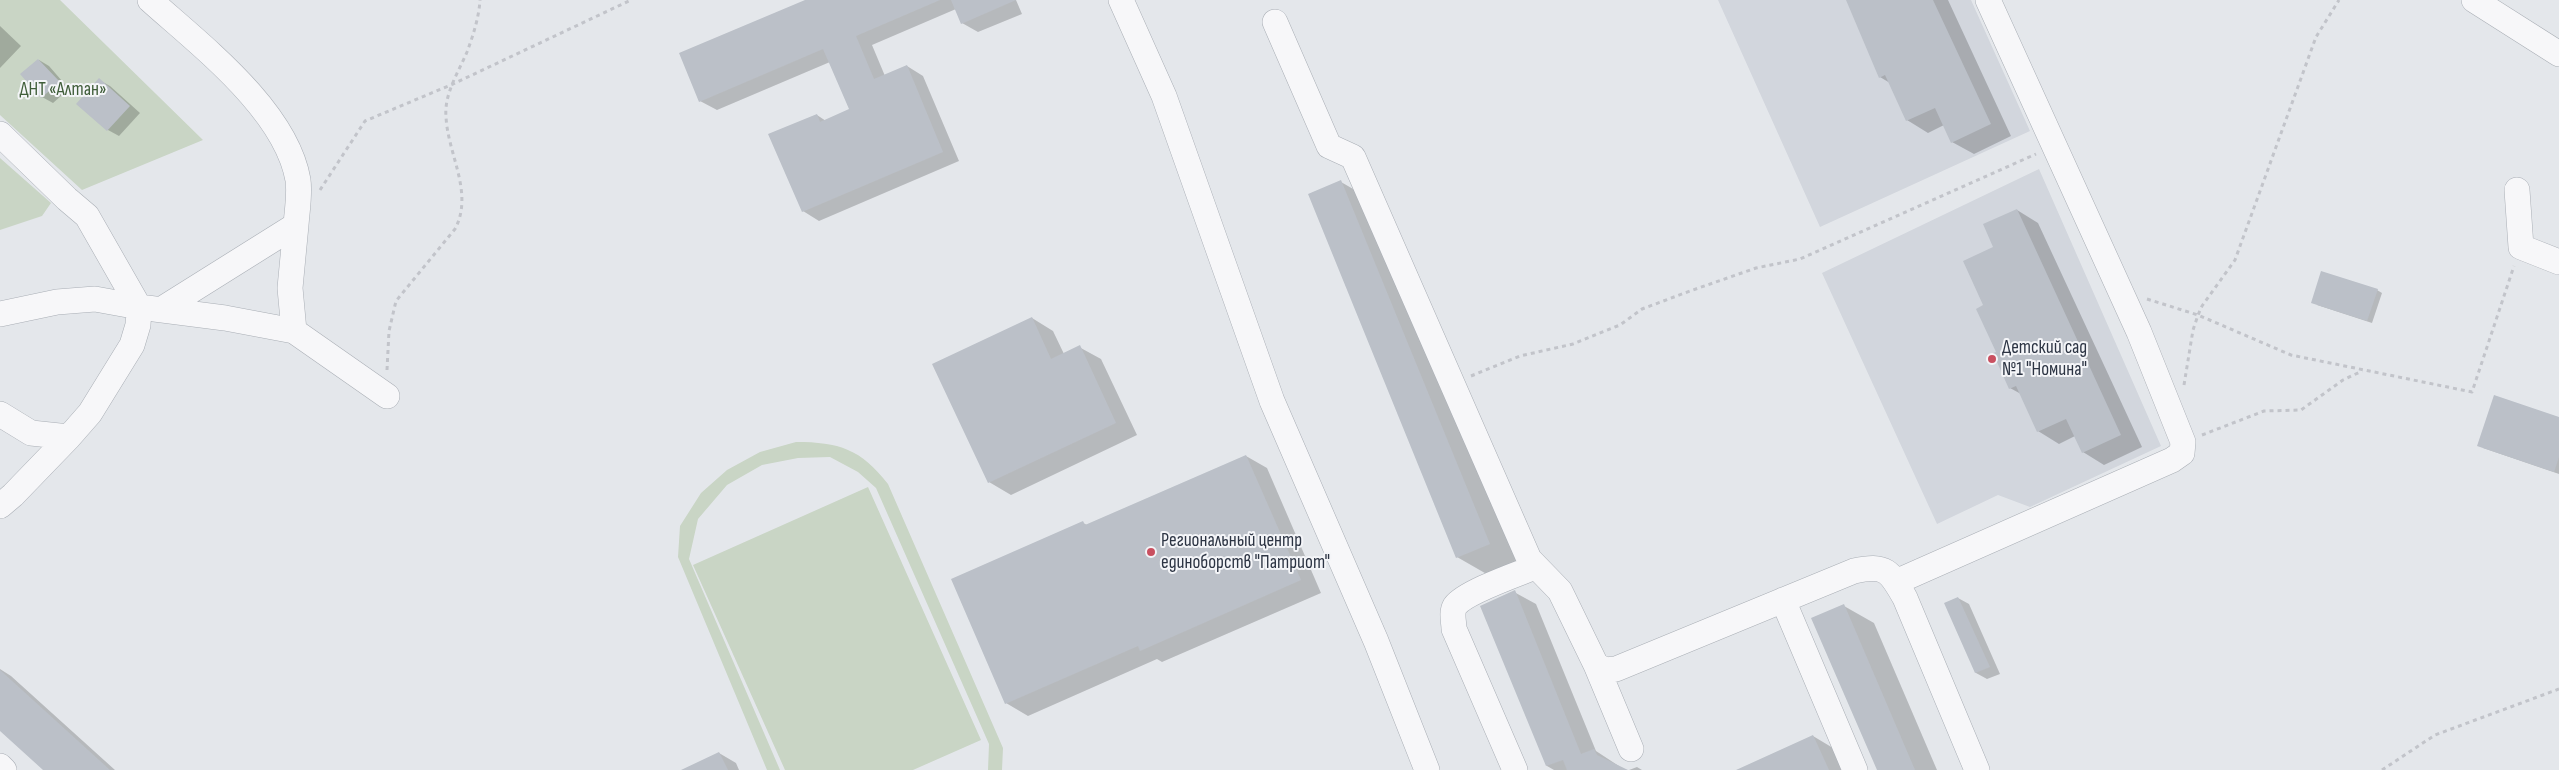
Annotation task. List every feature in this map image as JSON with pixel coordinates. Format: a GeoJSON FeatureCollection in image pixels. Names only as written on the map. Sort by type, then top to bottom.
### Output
{"type":"FeatureCollection","features":[{"type":"Feature","properties":{"kind":"street"},"geometry":{"type":"LineString","coordinates":[[150,0],[217,61],[269,116],[283,138],[298,180],[290,288],[294,331]]}},
{"type":"Feature","properties":{"kind":"street"},"geometry":{"type":"LineString","coordinates":[[1122,0],[1164,96],[1272,401],[1376,641],[1427,770]]}},
{"type":"Feature","properties":{"kind":"street"},"geometry":{"type":"LineString","coordinates":[[1896,582],[2172,460],[2182,453],[2183,442],[2138,332],[1988,0]]}},
{"type":"Feature","properties":{"kind":"street"},"geometry":{"type":"LineString","coordinates":[[2474,0],[2559,54]]}},
{"type":"Feature","properties":{"kind":"street"},"geometry":{"type":"LineString","coordinates":[[1275,22],[1329,146],[1353,157],[1529,559],[1560,590],[1596,665],[1631,749]]}},
{"type":"Feature","properties":{"kind":"street"},"geometry":{"type":"LineString","coordinates":[[0,134],[67,200],[87,216],[151,308]]}},
{"type":"Feature","properties":{"kind":"street"},"geometry":{"type":"LineString","coordinates":[[2518,190],[2521,247],[2559,262]]}},
{"type":"Feature","properties":{"kind":"street"},"geometry":{"type":"LineString","coordinates":[[0,506],[14,495],[90,413],[132,345],[138,325],[151,308],[296,226]]}},
{"type":"Feature","properties":{"kind":"street"},"geometry":{"type":"LineString","coordinates":[[0,314],[57,302],[95,299],[225,318],[294,331],[387,396]]}},
{"type":"Feature","properties":{"kind":"street"},"geometry":{"type":"LineString","coordinates":[[0,414],[31,433],[69,437]]}},
{"type":"Feature","properties":{"kind":"street"},"geometry":{"type":"LineString","coordinates":[[1515,770],[1454,629],[1453,616],[1454,607],[1465,597],[1535,566]]}},
{"type":"Feature","properties":{"kind":"street"},"geometry":{"type":"LineString","coordinates":[[1596,665],[1605,670],[1616,669],[1854,570],[1873,567],[1885,569],[1896,582],[1905,598],[1977,770]]}},
{"type":"Feature","properties":{"kind":"street"},"geometry":{"type":"LineString","coordinates":[[1783,600],[1855,770]]}},
{"type":"Feature","properties":{"kind":"street"},"geometry":{"type":"LineString","coordinates":[[0,766],[4,770]]}},
{"type":"Feature","properties":{"kind":"path"},"geometry":{"type":"LineString","coordinates":[[387,396],[387,356],[396,301],[455,229],[461,217],[464,200],[446,118],[446,100],[468,50],[480,0]]}},
{"type":"Feature","properties":{"kind":"path"},"geometry":{"type":"LineString","coordinates":[[317,193],[365,121],[453,84],[631,0]]}},
{"type":"Feature","properties":{"kind":"path"},"geometry":{"type":"LineString","coordinates":[[2184,386],[2193,330],[2198,315],[2202,306],[2235,260],[2316,38],[2339,0]]}},
{"type":"Feature","properties":{"kind":"path"},"geometry":{"type":"LineString","coordinates":[[1452,383],[1520,356],[1574,344],[1620,325],[1642,309],[1690,291],[1756,268],[1800,259],[2054,146]]}},
{"type":"Feature","properties":{"kind":"path"},"geometry":{"type":"LineString","coordinates":[[2141,297],[2198,315],[2291,355],[2472,392],[2521,247]]}},
{"type":"Feature","properties":{"kind":"path"},"geometry":{"type":"LineString","coordinates":[[2183,442],[2264,411],[2301,410],[2343,380],[2362,370]]}},
{"type":"Feature","properties":{"kind":"path"},"geometry":{"type":"LineString","coordinates":[[2382,770],[2435,735],[2559,689]]}},
{"type":"Feature","properties":{"kind":"shaded area"},"geometry":{"type":"Polygon","coordinates":[[[1718,0],[1971,0],[2030,131],[1820,227],[1718,0]]]}},
{"type":"Feature","properties":{"kind":"shaded area","name":"Детский сад №1 \"Номина\""},"geometry":{"type":"Polygon","coordinates":[[[2039,169],[2161,446],[2030,507],[1998,495],[1937,524],[1822,273],[2039,169]]]}},
{"type":"Feature","properties":{"kind":"green space","name":"ДНТ «Алтан»"},"geometry":{"type":"Polygon","coordinates":[[[0,0],[60,0],[203,140],[82,190],[0,115],[0,0]]]}},
{"type":"Feature","properties":{"kind":"green space"},"geometry":{"type":"Polygon","coordinates":[[[0,158],[51,203],[42,216],[0,230],[0,158]]]}},
{"type":"Feature","properties":{"kind":"green space"},"geometry":{"type":"Polygon","coordinates":[[[796,442],[825,444],[848,450],[868,463],[888,484],[1003,748],[1002,770],[988,770],[989,744],[876,488],[858,472],[830,457],[798,458],[762,465],[727,485],[698,519],[689,559],[780,770],[767,770],[678,557],[680,526],[701,493],[727,470],[760,452],[796,442]]]}},
{"type":"Feature","properties":{"kind":"green space"},"geometry":{"type":"Polygon","coordinates":[[[868,487],[981,740],[913,770],[785,770],[693,565],[868,487]]]}},
{"type":"Feature","properties":{"kind":"building"},"geometry":{"type":"Polygon","coordinates":[[[805,0],[940,0],[856,36],[874,79],[907,65],[943,152],[802,212],[768,134],[817,114],[820,122],[849,109],[823,49],[699,102],[679,53],[805,0]]]}},
{"type":"Feature","properties":{"kind":"building"},"geometry":{"type":"Polygon","coordinates":[[[951,0],[1016,0],[961,24],[951,0]]]}},
{"type":"Feature","properties":{"kind":"building"},"geometry":{"type":"Polygon","coordinates":[[[1846,0],[1933,0],[1991,124],[1951,143],[1935,108],[1906,121],[1885,75],[1879,78],[1846,0]]]}},
{"type":"Feature","properties":{"kind":"building"},"geometry":{"type":"Polygon","coordinates":[[[38,59],[60,82],[41,98],[20,74],[38,59]]]}},
{"type":"Feature","properties":{"kind":"building"},"geometry":{"type":"Polygon","coordinates":[[[99,78],[130,106],[107,131],[76,104],[99,78]]]}},
{"type":"Feature","properties":{"kind":"building"},"geometry":{"type":"Polygon","coordinates":[[[1341,180],[1490,544],[1456,558],[1308,194],[1341,180]]]}},
{"type":"Feature","properties":{"kind":"building"},"geometry":{"type":"Polygon","coordinates":[[[2017,209],[2121,435],[2082,453],[2066,419],[2037,432],[2016,386],[2009,389],[1993,353],[1996,352],[1976,309],[1983,305],[1963,261],[1993,247],[1983,224],[2017,209]]]}},
{"type":"Feature","properties":{"kind":"building"},"geometry":{"type":"Polygon","coordinates":[[[2321,271],[2378,289],[2367,321],[2311,303],[2321,271]]]}},
{"type":"Feature","properties":{"kind":"building"},"geometry":{"type":"Polygon","coordinates":[[[1032,317],[1051,359],[1080,345],[1116,423],[988,483],[932,364],[1032,317]]]}},
{"type":"Feature","properties":{"kind":"building"},"geometry":{"type":"Polygon","coordinates":[[[2494,395],[2559,417],[2559,457],[2554,472],[2477,446],[2494,395]]]}},
{"type":"Feature","properties":{"kind":"building","name":"Региональный центр единоборств \"Патриот\""},"geometry":{"type":"Polygon","coordinates":[[[1246,455],[1301,580],[1140,651],[1138,646],[1005,704],[951,579],[1083,521],[1085,525],[1246,455]]]}},
{"type":"Feature","properties":{"kind":"building"},"geometry":{"type":"Polygon","coordinates":[[[1515,590],[1581,754],[1594,749],[1597,755],[1628,770],[1567,770],[1563,760],[1546,766],[1480,606],[1515,590]]]}},
{"type":"Feature","properties":{"kind":"building"},"geometry":{"type":"Polygon","coordinates":[[[1958,597],[1990,667],[1975,673],[1944,603],[1958,597]]]}},
{"type":"Feature","properties":{"kind":"building"},"geometry":{"type":"Polygon","coordinates":[[[1844,604],[1915,770],[1877,770],[1811,618],[1844,604]]]}},
{"type":"Feature","properties":{"kind":"building"},"geometry":{"type":"Polygon","coordinates":[[[0,670],[110,770],[43,770],[0,731],[0,670]]]}},
{"type":"Feature","properties":{"kind":"building"},"geometry":{"type":"Polygon","coordinates":[[[1813,735],[1829,770],[1736,770],[1813,735]]]}},
{"type":"Feature","properties":{"kind":"building"},"geometry":{"type":"Polygon","coordinates":[[[719,752],[728,770],[681,770],[719,752]]]}},
{"type":"Feature","properties":{"kind":"place","name":"Детский сад №1 \"Номина\""},"geometry":{"type":"Point","coordinates":[1992,359]}},
{"type":"Feature","properties":{"kind":"place","name":"Региональный центр единоборств \"Патриот\""},"geometry":{"type":"Point","coordinates":[1151,552]}}]}
